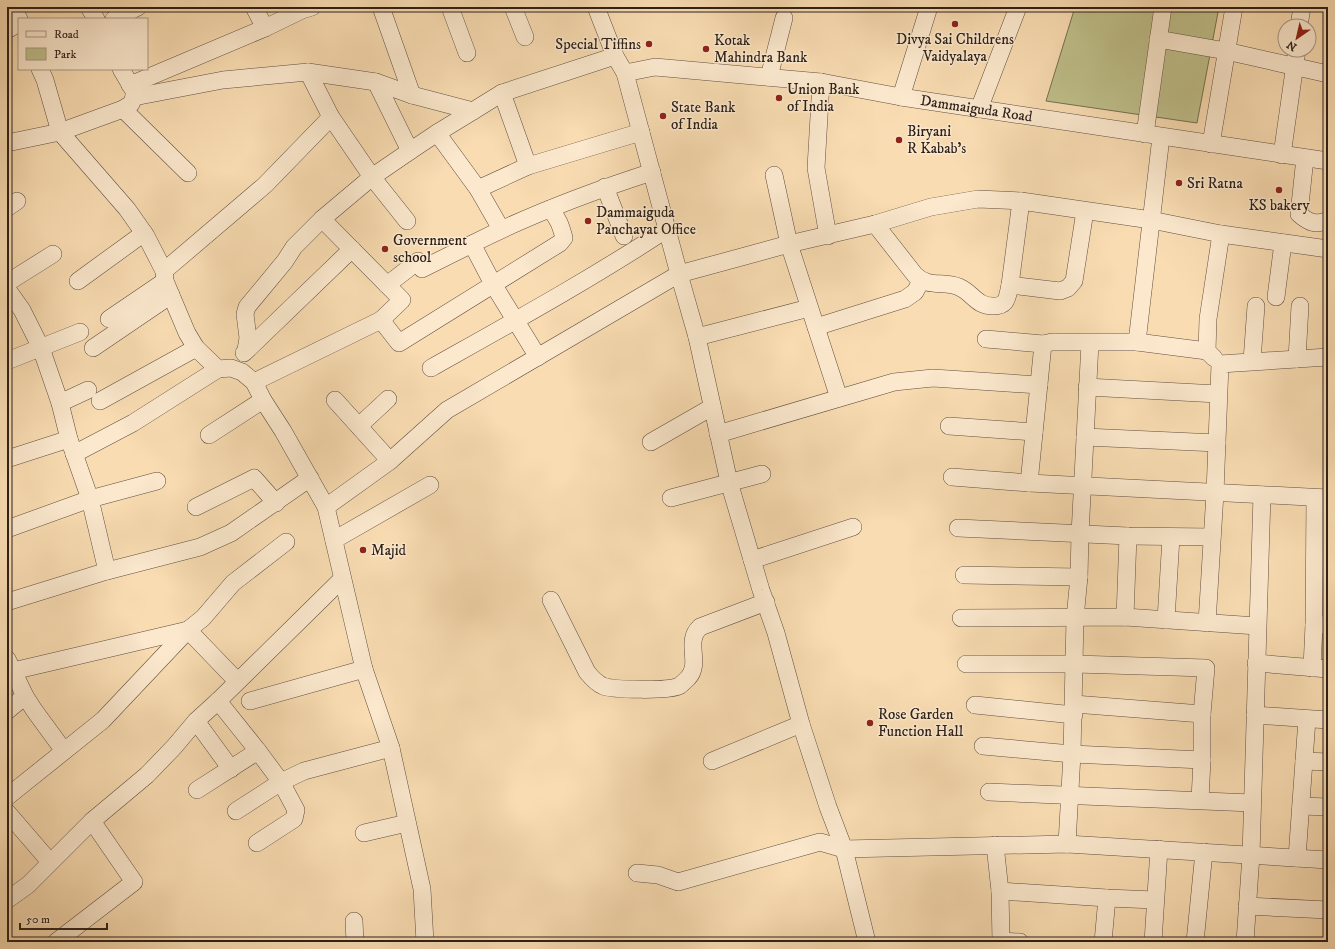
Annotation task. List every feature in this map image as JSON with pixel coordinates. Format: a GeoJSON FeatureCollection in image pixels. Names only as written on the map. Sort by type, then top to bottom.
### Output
{"type":"FeatureCollection","features":[{"type":"Feature","properties":{"kind":"street"},"geometry":{"type":"LineString","coordinates":[[12,7],[18,18]]}},
{"type":"Feature","properties":{"kind":"street"},"geometry":{"type":"LineString","coordinates":[[89,7],[95,18]]}},
{"type":"Feature","properties":{"kind":"street"},"geometry":{"type":"LineString","coordinates":[[116,18],[138,7]]}},
{"type":"Feature","properties":{"kind":"street"},"geometry":{"type":"LineString","coordinates":[[254,7],[265,28]]}},
{"type":"Feature","properties":{"kind":"street"},"geometry":{"type":"LineString","coordinates":[[381,7],[412,96]]}},
{"type":"Feature","properties":{"kind":"street"},"geometry":{"type":"LineString","coordinates":[[450,7],[467,53]]}},
{"type":"Feature","properties":{"kind":"street"},"geometry":{"type":"LineString","coordinates":[[514,7],[525,37]]}},
{"type":"Feature","properties":{"kind":"street"},"geometry":{"type":"LineString","coordinates":[[596,7],[615,56],[624,73],[697,337],[729,482],[752,560],[776,633],[801,724],[828,807],[844,849],[867,942]]}},
{"type":"Feature","properties":{"kind":"street"},"geometry":{"type":"LineString","coordinates":[[902,97],[929,7]]}},
{"type":"Feature","properties":{"kind":"street"},"geometry":{"type":"LineString","coordinates":[[979,109],[1018,7]]}},
{"type":"Feature","properties":{"kind":"street"},"geometry":{"type":"LineString","coordinates":[[1136,342],[1151,220],[1153,136],[1158,39],[1163,7]]}},
{"type":"Feature","properties":{"kind":"street"},"geometry":{"type":"LineString","coordinates":[[1211,144],[1234,7]]}},
{"type":"Feature","properties":{"kind":"street"},"geometry":{"type":"LineString","coordinates":[[1300,18],[1302,7]]}},
{"type":"Feature","properties":{"kind":"street"},"geometry":{"type":"LineString","coordinates":[[132,91],[305,8]]}},
{"type":"Feature","properties":{"kind":"street"},"geometry":{"type":"LineString","coordinates":[[769,77],[784,18]]}},
{"type":"Feature","properties":{"kind":"street"},"geometry":{"type":"LineString","coordinates":[[7,30],[18,24]]}},
{"type":"Feature","properties":{"kind":"street"},"geometry":{"type":"LineString","coordinates":[[1158,39],[1226,51],[1328,74]]}},
{"type":"Feature","properties":{"kind":"street"},"geometry":{"type":"LineString","coordinates":[[246,350],[248,338],[245,314],[247,307],[285,262],[294,247],[322,218],[372,177],[437,132],[502,93],[615,56]]}},
{"type":"Feature","properties":{"kind":"street"},"geometry":{"type":"LineString","coordinates":[[1282,155],[1296,58]]}},
{"type":"Feature","properties":{"kind":"street","name":"Dammaiguda Road"},"geometry":{"type":"LineString","coordinates":[[624,73],[655,67],[821,82],[979,109],[1328,161]]}},
{"type":"Feature","properties":{"kind":"street"},"geometry":{"type":"LineString","coordinates":[[40,70],[45,80],[60,132],[128,209],[144,233],[167,282],[187,333],[196,348],[225,368],[242,372],[254,382],[326,507],[364,669],[390,748],[422,889],[425,942]]}},
{"type":"Feature","properties":{"kind":"street"},"geometry":{"type":"LineString","coordinates":[[7,143],[60,132],[123,109],[131,104],[132,91],[122,70]]}},
{"type":"Feature","properties":{"kind":"street"},"geometry":{"type":"LineString","coordinates":[[132,91],[308,72],[376,82],[412,96],[473,111]]}},
{"type":"Feature","properties":{"kind":"street"},"geometry":{"type":"LineString","coordinates":[[308,72],[331,117],[372,177],[407,221]]}},
{"type":"Feature","properties":{"kind":"street"},"geometry":{"type":"LineString","coordinates":[[376,82],[410,151]]}},
{"type":"Feature","properties":{"kind":"street"},"geometry":{"type":"LineString","coordinates":[[821,82],[816,168],[828,236]]}},
{"type":"Feature","properties":{"kind":"street"},"geometry":{"type":"LineString","coordinates":[[502,93],[528,166]]}},
{"type":"Feature","properties":{"kind":"street"},"geometry":{"type":"LineString","coordinates":[[123,109],[188,173]]}},
{"type":"Feature","properties":{"kind":"street"},"geometry":{"type":"LineString","coordinates":[[93,348],[167,282],[331,117]]}},
{"type":"Feature","properties":{"kind":"street"},"geometry":{"type":"LineString","coordinates":[[437,132],[478,189],[501,229]]}},
{"type":"Feature","properties":{"kind":"street"},"geometry":{"type":"LineString","coordinates":[[478,189],[528,166],[641,132]]}},
{"type":"Feature","properties":{"kind":"street"},"geometry":{"type":"LineString","coordinates":[[1305,158],[1299,214],[1307,221],[1322,223],[1328,220]]}},
{"type":"Feature","properties":{"kind":"street"},"geometry":{"type":"LineString","coordinates":[[387,285],[418,261],[422,269],[501,229],[550,208],[605,187],[652,172]]}},
{"type":"Feature","properties":{"kind":"street"},"geometry":{"type":"LineString","coordinates":[[774,175],[789,244],[839,398]]}},
{"type":"Feature","properties":{"kind":"street"},"geometry":{"type":"LineString","coordinates":[[605,187],[624,236]]}},
{"type":"Feature","properties":{"kind":"street"},"geometry":{"type":"LineString","coordinates":[[326,507],[390,461],[447,410],[679,274],[789,244],[875,224],[931,207],[978,199],[1021,201],[1151,220],[1221,234],[1328,249]]}},
{"type":"Feature","properties":{"kind":"street"},"geometry":{"type":"LineString","coordinates":[[875,224],[921,281],[960,287],[986,306],[999,306],[1007,300],[1021,201]]}},
{"type":"Feature","properties":{"kind":"street"},"geometry":{"type":"LineString","coordinates":[[381,320],[399,343],[560,243],[564,238],[561,227],[550,208]]}},
{"type":"Feature","properties":{"kind":"street"},"geometry":{"type":"LineString","coordinates":[[1010,285],[1060,291],[1068,288],[1074,282],[1085,211]]}},
{"type":"Feature","properties":{"kind":"street"},"geometry":{"type":"LineString","coordinates":[[254,382],[381,320],[402,300],[322,218]]}},
{"type":"Feature","properties":{"kind":"street"},"geometry":{"type":"LineString","coordinates":[[431,368],[516,320],[667,229]]}},
{"type":"Feature","properties":{"kind":"street"},"geometry":{"type":"LineString","coordinates":[[78,281],[144,233]]}},
{"type":"Feature","properties":{"kind":"street"},"geometry":{"type":"LineString","coordinates":[[1207,351],[1208,319],[1221,234]]}},
{"type":"Feature","properties":{"kind":"street"},"geometry":{"type":"LineString","coordinates":[[1276,297],[1283,243]]}},
{"type":"Feature","properties":{"kind":"street"},"geometry":{"type":"LineString","coordinates":[[472,244],[493,284],[538,357]]}},
{"type":"Feature","properties":{"kind":"street"},"geometry":{"type":"LineString","coordinates":[[7,459],[71,447],[132,423],[225,368],[246,350],[352,249]]}},
{"type":"Feature","properties":{"kind":"street"},"geometry":{"type":"LineString","coordinates":[[7,283],[53,254]]}},
{"type":"Feature","properties":{"kind":"street"},"geometry":{"type":"LineString","coordinates":[[816,327],[905,299],[914,292],[921,281]]}},
{"type":"Feature","properties":{"kind":"street"},"geometry":{"type":"LineString","coordinates":[[108,319],[167,282]]}},
{"type":"Feature","properties":{"kind":"street"},"geometry":{"type":"LineString","coordinates":[[7,289],[22,310],[41,348],[60,403],[71,447],[90,499],[107,571]]}},
{"type":"Feature","properties":{"kind":"street"},"geometry":{"type":"LineString","coordinates":[[1252,361],[1256,306]]}},
{"type":"Feature","properties":{"kind":"street"},"geometry":{"type":"LineString","coordinates":[[1297,359],[1300,306]]}},
{"type":"Feature","properties":{"kind":"street"},"geometry":{"type":"LineString","coordinates":[[697,337],[809,308]]}},
{"type":"Feature","properties":{"kind":"street"},"geometry":{"type":"LineString","coordinates":[[7,361],[80,332]]}},
{"type":"Feature","properties":{"kind":"street"},"geometry":{"type":"LineString","coordinates":[[986,339],[1043,344],[1052,342],[1136,342],[1207,351],[1220,364],[1215,493],[1207,623]]}},
{"type":"Feature","properties":{"kind":"street"},"geometry":{"type":"LineString","coordinates":[[1066,844],[1074,710],[1075,618],[1079,577],[1082,486],[1090,343]]}},
{"type":"Feature","properties":{"kind":"street"},"geometry":{"type":"LineString","coordinates":[[1029,483],[1043,344]]}},
{"type":"Feature","properties":{"kind":"street"},"geometry":{"type":"LineString","coordinates":[[100,401],[196,348]]}},
{"type":"Feature","properties":{"kind":"street"},"geometry":{"type":"LineString","coordinates":[[1220,364],[1328,357]]}},
{"type":"Feature","properties":{"kind":"street"},"geometry":{"type":"LineString","coordinates":[[718,434],[894,382],[933,378],[1039,385]]}},
{"type":"Feature","properties":{"kind":"street"},"geometry":{"type":"LineString","coordinates":[[1088,387],[1218,394]]}},
{"type":"Feature","properties":{"kind":"street"},"geometry":{"type":"LineString","coordinates":[[60,403],[88,390]]}},
{"type":"Feature","properties":{"kind":"street"},"geometry":{"type":"LineString","coordinates":[[360,426],[388,399]]}},
{"type":"Feature","properties":{"kind":"street"},"geometry":{"type":"LineString","coordinates":[[209,435],[263,400]]}},
{"type":"Feature","properties":{"kind":"street"},"geometry":{"type":"LineString","coordinates":[[335,400],[390,461]]}},
{"type":"Feature","properties":{"kind":"street"},"geometry":{"type":"LineString","coordinates":[[651,442],[712,407]]}},
{"type":"Feature","properties":{"kind":"street"},"geometry":{"type":"LineString","coordinates":[[949,426],[1034,432]]}},
{"type":"Feature","properties":{"kind":"street"},"geometry":{"type":"LineString","coordinates":[[1085,437],[1217,443]]}},
{"type":"Feature","properties":{"kind":"street"},"geometry":{"type":"LineString","coordinates":[[672,498],[762,474]]}},
{"type":"Feature","properties":{"kind":"street"},"geometry":{"type":"LineString","coordinates":[[952,477],[1029,483],[1321,498],[1320,669],[1256,663]]}},
{"type":"Feature","properties":{"kind":"street"},"geometry":{"type":"LineString","coordinates":[[196,507],[254,478],[276,502]]}},
{"type":"Feature","properties":{"kind":"street"},"geometry":{"type":"LineString","coordinates":[[7,602],[107,571],[200,547],[231,533],[310,478]]}},
{"type":"Feature","properties":{"kind":"street"},"geometry":{"type":"LineString","coordinates":[[7,529],[90,499],[157,481]]}},
{"type":"Feature","properties":{"kind":"street"},"geometry":{"type":"LineString","coordinates":[[334,540],[430,485]]}},
{"type":"Feature","properties":{"kind":"street"},"geometry":{"type":"LineString","coordinates":[[1245,942],[1251,855],[1262,495]]}},
{"type":"Feature","properties":{"kind":"street"},"geometry":{"type":"LineString","coordinates":[[752,560],[853,527]]}},
{"type":"Feature","properties":{"kind":"street"},"geometry":{"type":"LineString","coordinates":[[958,528],[1128,536],[1212,537]]}},
{"type":"Feature","properties":{"kind":"street"},"geometry":{"type":"LineString","coordinates":[[1125,617],[1128,536]]}},
{"type":"Feature","properties":{"kind":"street"},"geometry":{"type":"LineString","coordinates":[[1166,620],[1171,537]]}},
{"type":"Feature","properties":{"kind":"street"},"geometry":{"type":"LineString","coordinates":[[7,797],[103,720],[188,630],[203,618],[233,583],[286,542]]}},
{"type":"Feature","properties":{"kind":"street"},"geometry":{"type":"LineString","coordinates":[[964,575],[1079,577]]}},
{"type":"Feature","properties":{"kind":"street"},"geometry":{"type":"LineString","coordinates":[[7,900],[28,885],[92,821],[147,775],[196,721],[342,579]]}},
{"type":"Feature","properties":{"kind":"street"},"geometry":{"type":"LineString","coordinates":[[551,600],[587,672],[602,686],[612,688],[668,689],[679,686],[689,677],[694,667],[692,639],[695,632],[700,627],[766,602]]}},
{"type":"Feature","properties":{"kind":"street"},"geometry":{"type":"LineString","coordinates":[[961,618],[1125,617],[1258,626]]}},
{"type":"Feature","properties":{"kind":"street"},"geometry":{"type":"LineString","coordinates":[[188,630],[237,681]]}},
{"type":"Feature","properties":{"kind":"street"},"geometry":{"type":"LineString","coordinates":[[64,750],[25,696],[10,665],[188,630]]}},
{"type":"Feature","properties":{"kind":"street"},"geometry":{"type":"LineString","coordinates":[[966,664],[1075,664],[1206,668],[1202,714],[1200,800]]}},
{"type":"Feature","properties":{"kind":"street"},"geometry":{"type":"LineString","coordinates":[[250,701],[364,669]]}},
{"type":"Feature","properties":{"kind":"street"},"geometry":{"type":"LineString","coordinates":[[7,711],[25,696]]}},
{"type":"Feature","properties":{"kind":"street"},"geometry":{"type":"LineString","coordinates":[[218,701],[258,751],[280,782],[296,810],[294,819],[257,843]]}},
{"type":"Feature","properties":{"kind":"street"},"geometry":{"type":"LineString","coordinates":[[975,706],[1202,714]]}},
{"type":"Feature","properties":{"kind":"street"},"geometry":{"type":"LineString","coordinates":[[1255,715],[1328,720]]}},
{"type":"Feature","properties":{"kind":"street"},"geometry":{"type":"LineString","coordinates":[[1297,858],[1307,719]]}},
{"type":"Feature","properties":{"kind":"street"},"geometry":{"type":"LineString","coordinates":[[196,721],[230,769]]}},
{"type":"Feature","properties":{"kind":"street"},"geometry":{"type":"LineString","coordinates":[[712,761],[801,724]]}},
{"type":"Feature","properties":{"kind":"street"},"geometry":{"type":"LineString","coordinates":[[983,746],[1072,754],[1202,760]]}},
{"type":"Feature","properties":{"kind":"street"},"geometry":{"type":"LineString","coordinates":[[236,811],[280,782],[304,771],[390,748]]}},
{"type":"Feature","properties":{"kind":"street"},"geometry":{"type":"LineString","coordinates":[[197,790],[258,751]]}},
{"type":"Feature","properties":{"kind":"street"},"geometry":{"type":"LineString","coordinates":[[1304,761],[1328,762]]}},
{"type":"Feature","properties":{"kind":"street"},"geometry":{"type":"LineString","coordinates":[[989,792],[1252,803]]}},
{"type":"Feature","properties":{"kind":"street"},"geometry":{"type":"LineString","coordinates":[[1301,806],[1328,807]]}},
{"type":"Feature","properties":{"kind":"street"},"geometry":{"type":"LineString","coordinates":[[7,812],[50,862]]}},
{"type":"Feature","properties":{"kind":"street"},"geometry":{"type":"LineString","coordinates":[[56,942],[134,882],[92,821]]}},
{"type":"Feature","properties":{"kind":"street"},"geometry":{"type":"LineString","coordinates":[[364,833],[407,823]]}},
{"type":"Feature","properties":{"kind":"street"},"geometry":{"type":"LineString","coordinates":[[637,873],[658,875],[678,882],[820,842],[844,849],[1066,844],[1328,860]]}},
{"type":"Feature","properties":{"kind":"street"},"geometry":{"type":"LineString","coordinates":[[995,845],[1000,891],[1001,941],[1020,942]]}},
{"type":"Feature","properties":{"kind":"street"},"geometry":{"type":"LineString","coordinates":[[1153,942],[1159,849]]}},
{"type":"Feature","properties":{"kind":"street"},"geometry":{"type":"LineString","coordinates":[[1195,942],[1204,852]]}},
{"type":"Feature","properties":{"kind":"street"},"geometry":{"type":"LineString","coordinates":[[1000,891],[1155,900]]}},
{"type":"Feature","properties":{"kind":"street"},"geometry":{"type":"LineString","coordinates":[[1104,942],[1107,898]]}},
{"type":"Feature","properties":{"kind":"street"},"geometry":{"type":"LineString","coordinates":[[1247,906],[1328,910]]}},
{"type":"Feature","properties":{"kind":"street"},"geometry":{"type":"LineString","coordinates":[[354,921],[355,942]]}},
{"type":"Feature","properties":{"kind":"green space"},"geometry":{"type":"Polygon","coordinates":[[[1075,7],[1219,7],[1197,123],[1046,101],[1075,7]]]}},
{"type":"Feature","properties":{"kind":"place","name":"Divya Sai Childrens Vaidyalaya"},"geometry":{"type":"Point","coordinates":[955,24]}},
{"type":"Feature","properties":{"kind":"place","name":"Special Tiffins"},"geometry":{"type":"Point","coordinates":[649,44]}},
{"type":"Feature","properties":{"kind":"place","name":"Kotak Mahindra Bank"},"geometry":{"type":"Point","coordinates":[706,49]}},
{"type":"Feature","properties":{"kind":"place","name":"Union Bank of India"},"geometry":{"type":"Point","coordinates":[779,98]}},
{"type":"Feature","properties":{"kind":"place","name":"State Bank of India"},"geometry":{"type":"Point","coordinates":[663,116]}},
{"type":"Feature","properties":{"kind":"place","name":"Biryani R Kabab's"},"geometry":{"type":"Point","coordinates":[899,140]}},
{"type":"Feature","properties":{"kind":"place","name":"Sri Ratna"},"geometry":{"type":"Point","coordinates":[1179,183]}},
{"type":"Feature","properties":{"kind":"place","name":"KS bakery"},"geometry":{"type":"Point","coordinates":[1279,190]}},
{"type":"Feature","properties":{"kind":"place","name":"Dammaiguda Panchayat Office"},"geometry":{"type":"Point","coordinates":[588,221]}},
{"type":"Feature","properties":{"kind":"place","name":"Government school"},"geometry":{"type":"Point","coordinates":[385,249]}},
{"type":"Feature","properties":{"kind":"place","name":"Majid"},"geometry":{"type":"Point","coordinates":[363,550]}},
{"type":"Feature","properties":{"kind":"place","name":"Rose Garden Function Hall"},"geometry":{"type":"Point","coordinates":[870,723]}}]}
